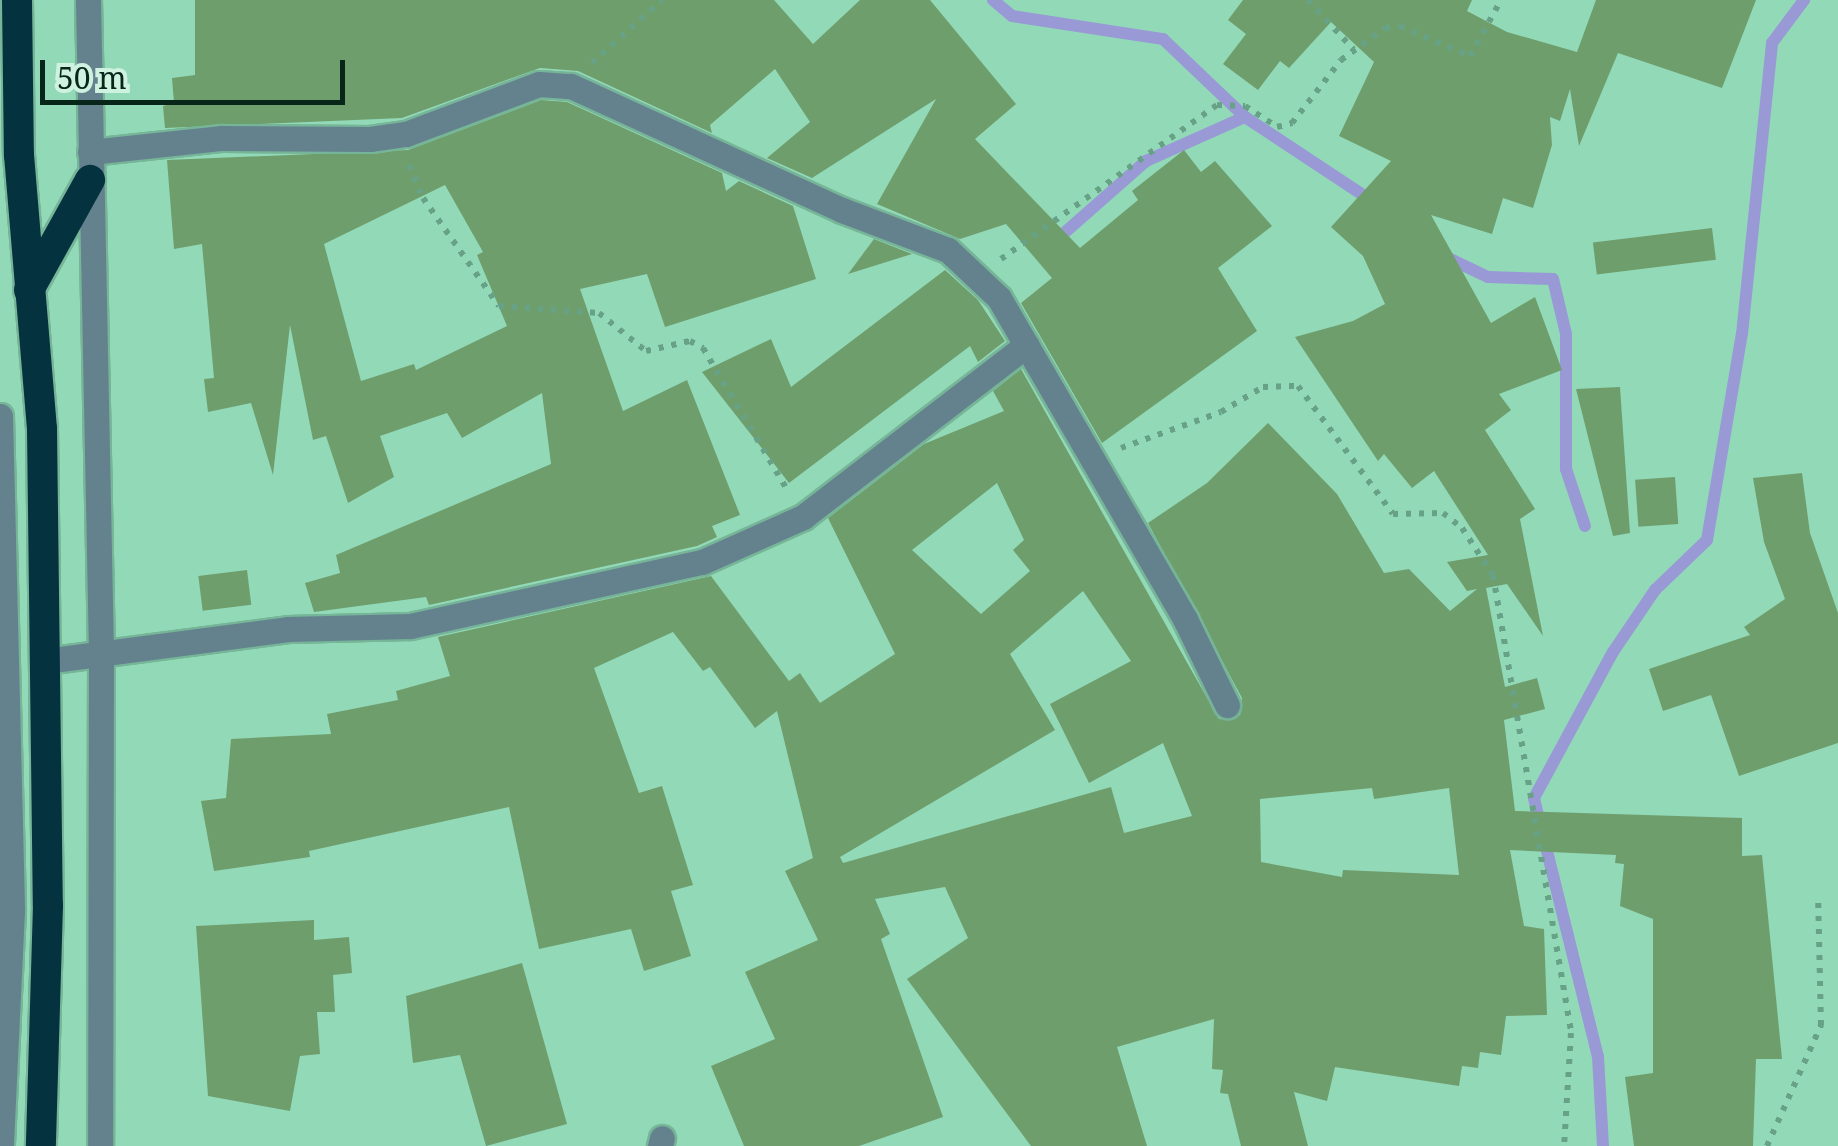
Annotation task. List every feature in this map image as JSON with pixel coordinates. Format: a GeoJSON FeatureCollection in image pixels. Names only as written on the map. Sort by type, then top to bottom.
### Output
{"type":"FeatureCollection","features":[{"type":"Feature","properties":{"kind":"highway"},"geometry":{"type":"LineString","coordinates":[[17,0],[18,155],[42,430],[42,1146]]}},
{"type":"Feature","properties":{"kind":"highway"},"geometry":{"type":"LineString","coordinates":[[29,290],[90,166]]}},
{"type":"Feature","properties":{"kind":"street"},"geometry":{"type":"LineString","coordinates":[[88,0],[101,651],[100,1146]]}},
{"type":"Feature","properties":{"kind":"street"},"geometry":{"type":"LineString","coordinates":[[90,166],[222,138],[406,134],[492,96],[538,84],[570,86],[842,210],[948,250],[982,277],[1026,345],[1096,460],[1227,704]]}},
{"type":"Feature","properties":{"kind":"street"},"geometry":{"type":"LineString","coordinates":[[44,661],[288,629],[410,626],[702,562],[802,517],[1026,345]]}},
{"type":"Feature","properties":{"kind":"street"},"geometry":{"type":"LineString","coordinates":[[0,416],[12,910],[1,1146]]}},
{"type":"Feature","properties":{"kind":"path"},"geometry":{"type":"LineString","coordinates":[[570,86],[662,0]]}},
{"type":"Feature","properties":{"kind":"path"},"geometry":{"type":"LineString","coordinates":[[1308,0],[1353,48]]}},
{"type":"Feature","properties":{"kind":"path"},"geometry":{"type":"LineString","coordinates":[[982,277],[1217,106],[1245,106],[1277,127],[1292,123],[1353,48],[1400,26],[1470,56],[1501,0]]}},
{"type":"Feature","properties":{"kind":"path"},"geometry":{"type":"LineString","coordinates":[[406,134],[408,164],[423,198],[499,306],[509,312],[599,313],[646,351],[690,341],[702,348],[802,517]]}},
{"type":"Feature","properties":{"kind":"path"},"geometry":{"type":"LineString","coordinates":[[1096,460],[1221,412],[1263,387],[1298,386],[1393,514],[1443,514],[1462,528],[1493,575],[1559,943],[1571,1034],[1564,1146]]}},
{"type":"Feature","properties":{"kind":"path"},"geometry":{"type":"LineString","coordinates":[[1766,1146],[1821,1025],[1818,896]]}},
{"type":"Feature","properties":{"kind":"building"},"geometry":{"type":"Polygon","coordinates":[[[195,0],[774,0],[813,44],[860,0],[930,0],[1016,104],[975,139],[1080,248],[1138,200],[1132,191],[1184,150],[1201,172],[1215,161],[1272,226],[1218,268],[1257,331],[1102,443],[1021,303],[1052,278],[1006,224],[960,239],[877,204],[936,99],[812,178],[767,158],[810,122],[775,69],[710,125],[712,133],[578,71],[540,68],[402,118],[165,128],[163,106],[174,103],[172,78],[195,75],[195,0]]]}},
{"type":"Feature","properties":{"kind":"building"},"geometry":{"type":"Polygon","coordinates":[[[1243,0],[1472,0],[1467,11],[1507,32],[1577,52],[1596,0],[1756,0],[1722,88],[1618,53],[1579,146],[1570,89],[1560,121],[1550,117],[1552,145],[1533,208],[1503,198],[1492,234],[1431,215],[1491,323],[1535,297],[1562,370],[1499,394],[1511,410],[1485,430],[1535,509],[1520,519],[1543,636],[1507,584],[1486,588],[1505,687],[1537,678],[1545,709],[1504,720],[1515,811],[1742,818],[1742,856],[1762,855],[1782,1059],[1756,1059],[1753,1146],[1634,1146],[1625,1077],[1653,1073],[1653,919],[1620,906],[1624,864],[1615,863],[1616,855],[1510,850],[1524,926],[1544,929],[1547,1015],[1506,1016],[1501,1055],[1480,1052],[1478,1068],[1462,1066],[1459,1086],[1335,1067],[1327,1101],[1294,1092],[1308,1146],[1241,1146],[1228,1094],[1220,1093],[1223,1070],[1212,1069],[1214,1019],[1117,1047],[1147,1146],[1031,1146],[907,979],[968,938],[945,887],[875,899],[890,934],[881,939],[943,1117],[859,1146],[744,1146],[711,1066],[775,1039],[745,972],[818,940],[785,871],[813,858],[777,711],[755,728],[710,667],[703,671],[673,632],[594,668],[639,793],[662,786],[693,885],[671,891],[691,956],[644,971],[631,929],[539,949],[509,807],[309,851],[310,857],[214,871],[201,801],[226,798],[231,739],[331,734],[327,714],[398,700],[396,691],[450,676],[438,637],[711,576],[789,681],[800,673],[820,703],[895,654],[828,518],[924,444],[1004,411],[993,391],[1021,369],[1219,719],[1240,715],[1242,698],[1148,523],[1207,483],[1268,423],[1337,494],[1384,573],[1409,569],[1450,611],[1477,589],[1467,591],[1447,562],[1488,555],[1434,471],[1412,488],[1384,454],[1378,461],[1295,337],[1353,321],[1385,304],[1363,256],[1331,227],[1391,161],[1339,136],[1374,62],[1331,22],[1289,68],[1280,61],[1258,90],[1223,64],[1246,34],[1228,20],[1243,0]],[[997,483],[912,550],[981,614],[1030,571],[1013,550],[1024,540],[997,483]],[[1083,591],[1010,654],[1055,730],[840,857],[843,863],[1111,787],[1124,833],[1192,816],[1163,743],[1089,783],[1050,704],[1131,661],[1083,591]],[[1372,788],[1260,799],[1261,862],[1342,877],[1343,870],[1459,875],[1449,788],[1374,799],[1372,788]]]}},
{"type":"Feature","properties":{"kind":"building"},"geometry":{"type":"Polygon","coordinates":[[[541,100],[567,102],[722,173],[726,191],[739,181],[793,206],[816,279],[665,327],[647,274],[580,289],[623,411],[687,380],[740,515],[712,526],[717,537],[697,546],[429,605],[426,597],[314,612],[305,583],[340,573],[336,555],[551,464],[542,393],[462,438],[447,413],[380,436],[394,477],[348,503],[326,436],[313,440],[290,325],[273,475],[251,403],[208,412],[204,379],[214,378],[202,244],[174,249],[167,160],[408,150],[541,100]],[[445,185],[324,244],[361,381],[414,364],[416,370],[507,326],[477,255],[483,252],[445,185]]]}},
{"type":"Feature","properties":{"kind":"building"},"geometry":{"type":"Polygon","coordinates":[[[1712,228],[1716,260],[1597,274],[1593,243],[1712,228]]]}},
{"type":"Feature","properties":{"kind":"building"},"geometry":{"type":"Polygon","coordinates":[[[874,239],[912,254],[848,274],[874,239]]]}},
{"type":"Feature","properties":{"kind":"building"},"geometry":{"type":"Polygon","coordinates":[[[945,270],[978,300],[1005,341],[978,362],[970,346],[789,483],[702,372],[771,339],[791,387],[945,270]]]}},
{"type":"Feature","properties":{"kind":"building"},"geometry":{"type":"Polygon","coordinates":[[[1620,387],[1630,533],[1613,536],[1576,389],[1620,387]]]}},
{"type":"Feature","properties":{"kind":"building"},"geometry":{"type":"Polygon","coordinates":[[[1802,473],[1810,533],[1838,613],[1838,743],[1739,776],[1711,695],[1663,711],[1649,669],[1750,635],[1744,627],[1785,599],[1764,542],[1753,478],[1802,473]]]}},
{"type":"Feature","properties":{"kind":"building"},"geometry":{"type":"Polygon","coordinates":[[[1675,477],[1678,524],[1638,527],[1635,480],[1675,477]]]}},
{"type":"Feature","properties":{"kind":"building"},"geometry":{"type":"Polygon","coordinates":[[[247,570],[251,605],[203,611],[198,576],[247,570]]]}},
{"type":"Feature","properties":{"kind":"building"},"geometry":{"type":"Polygon","coordinates":[[[314,920],[314,940],[349,937],[352,973],[333,975],[335,1012],[317,1012],[320,1054],[300,1056],[290,1111],[208,1096],[196,926],[314,920]]]}},
{"type":"Feature","properties":{"kind":"building"},"geometry":{"type":"Polygon","coordinates":[[[522,963],[567,1124],[486,1146],[460,1055],[413,1063],[406,996],[522,963]]]}},
{"type":"Feature","properties":{"kind":"waterway"},"geometry":{"type":"LineString","coordinates":[[993,0],[1012,16],[1163,39],[1245,117],[1375,203]]}},
{"type":"Feature","properties":{"kind":"waterway"},"geometry":{"type":"LineString","coordinates":[[1603,1146],[1598,1057],[1534,798],[1613,652],[1655,590],[1707,540],[1742,334],[1772,43],[1804,0]]}},
{"type":"Feature","properties":{"kind":"waterway"},"geometry":{"type":"LineString","coordinates":[[1054,242],[1146,161],[1245,117]]}},
{"type":"Feature","properties":{"kind":"waterway"},"geometry":{"type":"LineString","coordinates":[[1442,255],[1488,277],[1553,279],[1566,334],[1566,469],[1585,526]]}}]}
